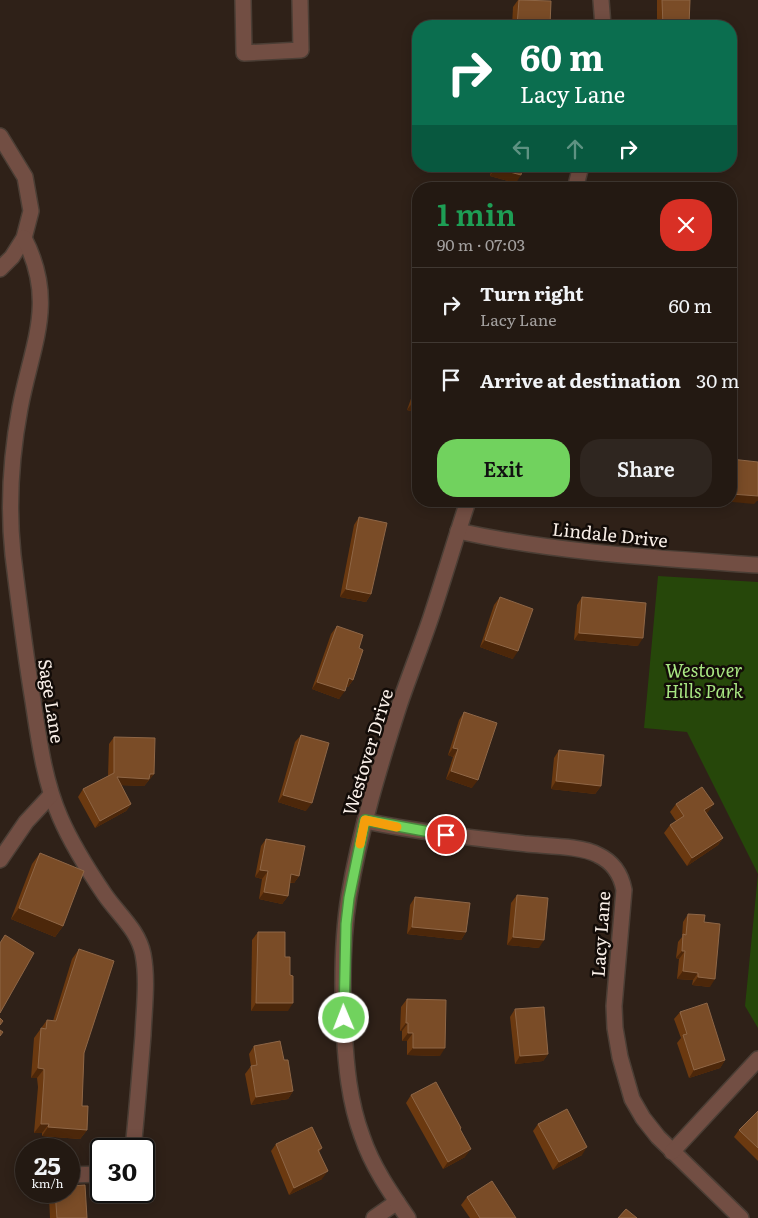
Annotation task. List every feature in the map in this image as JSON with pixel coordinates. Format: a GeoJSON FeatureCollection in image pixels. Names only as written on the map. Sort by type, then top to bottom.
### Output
{"type":"FeatureCollection","features":[{"type":"Feature","properties":{"kind":"street"},"geometry":{"type":"LineString","coordinates":[[243,0],[244,53],[301,50],[300,0]]}},
{"type":"Feature","properties":{"kind":"street"},"geometry":{"type":"LineString","coordinates":[[602,0],[603,20]]}},
{"type":"Feature","properties":{"kind":"street"},"geometry":{"type":"LineString","coordinates":[[0,136],[25,177],[31,211],[24,238],[12,257],[0,269]]}},
{"type":"Feature","properties":{"kind":"street","name":"Sage Lane"},"geometry":{"type":"LineString","coordinates":[[24,238],[39,276],[42,312],[39,334],[32,354],[20,410],[5,500],[21,623],[42,756],[52,795],[73,845],[107,898],[130,926],[142,953],[145,974],[144,1022],[134,1138]]}},
{"type":"Feature","properties":{"kind":"street","name":"Westover Drive"},"geometry":{"type":"LineString","coordinates":[[408,1218],[378,1172],[362,1136],[351,1098],[346,1058],[343,1004],[346,924],[352,880],[365,820],[399,706],[431,617],[466,507]]}},
{"type":"Feature","properties":{"kind":"street","name":"Lindale Drive"},"geometry":{"type":"LineString","coordinates":[[458,531],[591,553],[758,565]]}},
{"type":"Feature","properties":{"kind":"street"},"geometry":{"type":"LineString","coordinates":[[0,860],[26,822],[52,795]]}},
{"type":"Feature","properties":{"kind":"street","name":"Lacy Lane"},"geometry":{"type":"LineString","coordinates":[[365,820],[446,835],[587,850],[609,861],[621,879],[624,894],[614,1006],[615,1028],[625,1078],[635,1105],[658,1137],[740,1218]]}},
{"type":"Feature","properties":{"kind":"street"},"geometry":{"type":"LineString","coordinates":[[672,1152],[758,1059]]}},
{"type":"Feature","properties":{"kind":"street"},"geometry":{"type":"LineString","coordinates":[[374,1218],[397,1202]]}},
{"type":"Feature","properties":{"kind":"green space","name":"Westover Hills Park"},"geometry":{"type":"Polygon","coordinates":[[[658,576],[758,582],[758,874],[687,732],[644,728],[658,576]]]}},
{"type":"Feature","properties":{"kind":"green space"},"geometry":{"type":"Polygon","coordinates":[[[758,874],[758,1028],[745,1006],[758,874]]]}},
{"type":"Feature","properties":{"kind":"building"},"geometry":{"type":"Polygon","coordinates":[[[519,0],[551,1],[550,20],[517,20],[519,0]]]}},
{"type":"Feature","properties":{"kind":"building"},"geometry":{"type":"Polygon","coordinates":[[[662,0],[690,0],[689,20],[663,20],[662,0]]]}},
{"type":"Feature","properties":{"kind":"building"},"geometry":{"type":"Polygon","coordinates":[[[510,172],[522,172],[521,175],[510,172]]]}},
{"type":"Feature","properties":{"kind":"building"},"geometry":{"type":"Polygon","coordinates":[[[737,460],[758,462],[758,496],[737,494],[737,460]]]}},
{"type":"Feature","properties":{"kind":"building"},"geometry":{"type":"Polygon","coordinates":[[[359,517],[387,523],[371,594],[346,589],[359,517]]]}},
{"type":"Feature","properties":{"kind":"building"},"geometry":{"type":"Polygon","coordinates":[[[500,597],[533,609],[518,651],[485,640],[500,597]]]}},
{"type":"Feature","properties":{"kind":"building"},"geometry":{"type":"Polygon","coordinates":[[[582,597],[646,603],[643,638],[579,633],[582,597]]]}},
{"type":"Feature","properties":{"kind":"building"},"geometry":{"type":"Polygon","coordinates":[[[337,626],[363,635],[359,648],[363,650],[353,680],[349,678],[345,691],[317,682],[337,626]]]}},
{"type":"Feature","properties":{"kind":"building"},"geometry":{"type":"Polygon","coordinates":[[[464,712],[497,723],[478,780],[451,771],[458,749],[453,748],[464,712]]]}},
{"type":"Feature","properties":{"kind":"building"},"geometry":{"type":"Polygon","coordinates":[[[301,735],[329,743],[312,803],[283,795],[301,735]]]}},
{"type":"Feature","properties":{"kind":"building"},"geometry":{"type":"Polygon","coordinates":[[[114,737],[155,738],[154,774],[150,774],[149,779],[117,777],[131,804],[100,821],[83,789],[114,773],[114,737]]]}},
{"type":"Feature","properties":{"kind":"building"},"geometry":{"type":"Polygon","coordinates":[[[559,750],[604,755],[601,786],[556,781],[559,750]]]}},
{"type":"Feature","properties":{"kind":"building"},"geometry":{"type":"Polygon","coordinates":[[[702,787],[714,804],[704,810],[723,838],[692,858],[670,825],[684,816],[676,804],[702,787]]]}},
{"type":"Feature","properties":{"kind":"building"},"geometry":{"type":"Polygon","coordinates":[[[266,839],[305,846],[299,876],[291,874],[288,896],[264,892],[268,871],[260,870],[266,839]]]}},
{"type":"Feature","properties":{"kind":"building"},"geometry":{"type":"Polygon","coordinates":[[[40,853],[84,871],[63,926],[19,908],[40,853]]]}},
{"type":"Feature","properties":{"kind":"building"},"geometry":{"type":"Polygon","coordinates":[[[517,895],[548,898],[544,940],[513,937],[517,895]]]}},
{"type":"Feature","properties":{"kind":"building"},"geometry":{"type":"Polygon","coordinates":[[[415,897],[470,903],[466,932],[412,927],[415,897]]]}},
{"type":"Feature","properties":{"kind":"building"},"geometry":{"type":"Polygon","coordinates":[[[688,914],[705,915],[704,922],[720,924],[715,979],[698,977],[698,973],[683,971],[685,951],[682,951],[683,934],[686,935],[688,914]]]}},
{"type":"Feature","properties":{"kind":"building"},"geometry":{"type":"Polygon","coordinates":[[[258,932],[285,932],[285,957],[290,957],[290,975],[293,976],[293,1003],[256,1003],[258,932]]]}},
{"type":"Feature","properties":{"kind":"building"},"geometry":{"type":"Polygon","coordinates":[[[5,935],[34,953],[0,1013],[0,943],[5,935]]]}},
{"type":"Feature","properties":{"kind":"building"},"geometry":{"type":"Polygon","coordinates":[[[79,949],[114,961],[84,1053],[82,1106],[88,1106],[87,1130],[48,1127],[49,1124],[41,1124],[44,1069],[38,1068],[41,1028],[46,1029],[47,1020],[56,1021],[79,949]]]}},
{"type":"Feature","properties":{"kind":"building"},"geometry":{"type":"Polygon","coordinates":[[[407,999],[446,1000],[445,1048],[413,1048],[413,1033],[408,1033],[408,1023],[406,1023],[407,999]]]}},
{"type":"Feature","properties":{"kind":"building"},"geometry":{"type":"Polygon","coordinates":[[[707,1003],[725,1060],[694,1070],[683,1035],[687,1034],[680,1012],[707,1003]]]}},
{"type":"Feature","properties":{"kind":"building"},"geometry":{"type":"Polygon","coordinates":[[[544,1007],[548,1054],[520,1056],[515,1009],[544,1007]]]}},
{"type":"Feature","properties":{"kind":"building"},"geometry":{"type":"Polygon","coordinates":[[[280,1041],[284,1060],[288,1060],[293,1091],[256,1097],[251,1066],[257,1065],[254,1046],[280,1041]]]}},
{"type":"Feature","properties":{"kind":"building"},"geometry":{"type":"Polygon","coordinates":[[[436,1082],[471,1149],[448,1162],[411,1095],[436,1082]]]}},
{"type":"Feature","properties":{"kind":"building"},"geometry":{"type":"Polygon","coordinates":[[[567,1109],[587,1147],[559,1162],[538,1124],[567,1109]]]}},
{"type":"Feature","properties":{"kind":"building"},"geometry":{"type":"Polygon","coordinates":[[[758,1111],[758,1148],[739,1130],[758,1111]]]}},
{"type":"Feature","properties":{"kind":"building"},"geometry":{"type":"Polygon","coordinates":[[[312,1127],[322,1148],[318,1150],[328,1171],[294,1188],[276,1144],[312,1127]]]}},
{"type":"Feature","properties":{"kind":"building"},"geometry":{"type":"Polygon","coordinates":[[[492,1181],[516,1218],[480,1218],[467,1197],[492,1181]]]}},
{"type":"Feature","properties":{"kind":"building"},"geometry":{"type":"Polygon","coordinates":[[[80,1185],[85,1185],[87,1218],[57,1218],[56,1203],[80,1203],[80,1185]]]}},
{"type":"Feature","properties":{"kind":"building"},"geometry":{"type":"Polygon","coordinates":[[[626,1209],[637,1218],[618,1218],[626,1209]]]}},
{"type":"Feature","properties":{"kind":"slow traffic"},"geometry":{"type":"LineString","coordinates":[[360,844],[365,820],[397,827]]}},
{"type":"Feature","properties":{"kind":"route"},"geometry":{"type":"LineString","coordinates":[[344,1018],[346,924],[349,898],[365,820],[446,835]]}}]}
